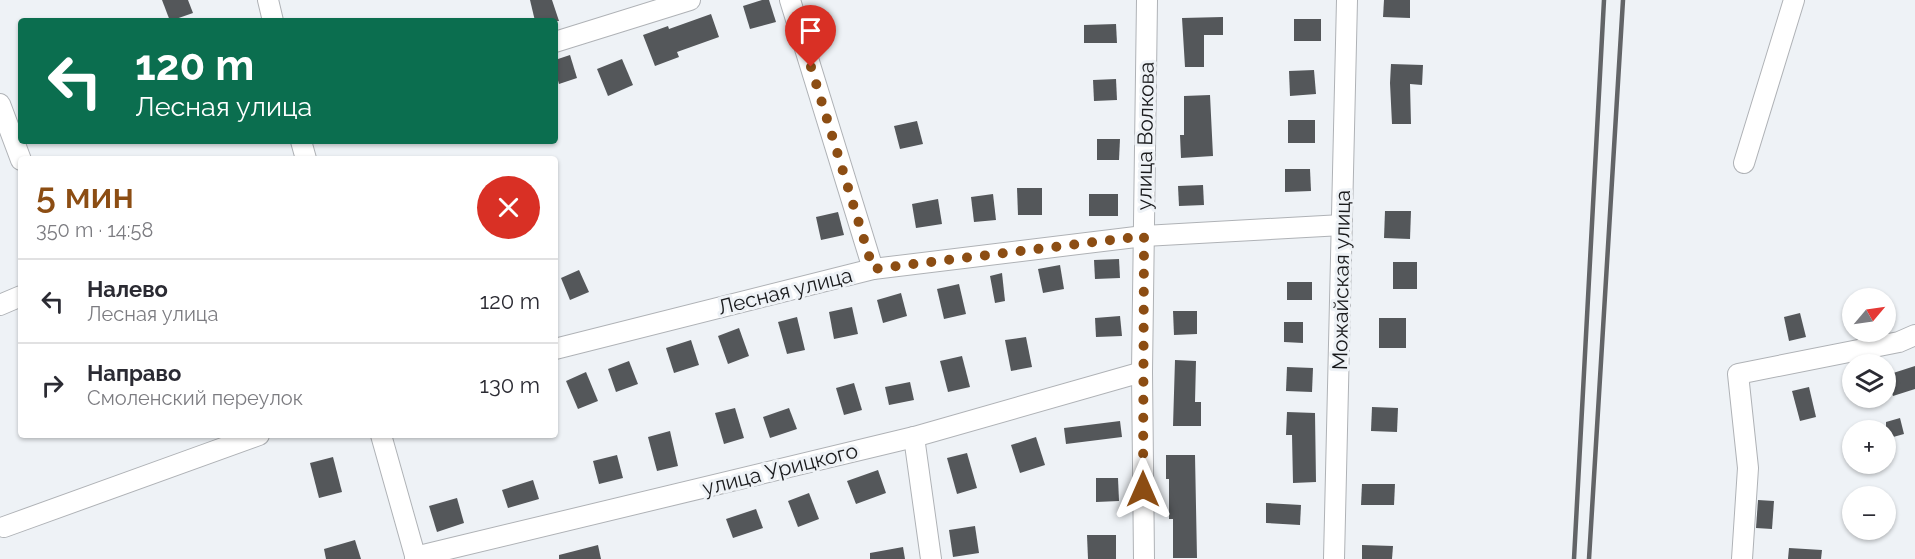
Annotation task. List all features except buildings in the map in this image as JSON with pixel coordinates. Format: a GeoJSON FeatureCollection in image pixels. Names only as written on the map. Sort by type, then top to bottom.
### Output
{"type":"FeatureCollection","features":[{"type":"Feature","properties":{"kind":"street"},"geometry":{"type":"LineString","coordinates":[[268,0],[272,18]]}},
{"type":"Feature","properties":{"kind":"street"},"geometry":{"type":"LineString","coordinates":[[558,41],[690,0]]}},
{"type":"Feature","properties":{"kind":"street"},"geometry":{"type":"LineString","coordinates":[[790,0],[873,269]]}},
{"type":"Feature","properties":{"kind":"street","name":"улица Волкова"},"geometry":{"type":"LineString","coordinates":[[1144,559],[1142,372],[1146,0]]}},
{"type":"Feature","properties":{"kind":"street","name":"Можайская улица"},"geometry":{"type":"LineString","coordinates":[[1334,559],[1347,0]]}},
{"type":"Feature","properties":{"kind":"street"},"geometry":{"type":"LineString","coordinates":[[1744,163],[1794,0]]}},
{"type":"Feature","properties":{"kind":"street"},"geometry":{"type":"LineString","coordinates":[[0,104],[20,156]]}},
{"type":"Feature","properties":{"kind":"street","name":"Лесная улица"},"geometry":{"type":"LineString","coordinates":[[558,349],[873,269],[1144,236],[1342,225]]}},
{"type":"Feature","properties":{"kind":"street"},"geometry":{"type":"LineString","coordinates":[[0,305],[18,298]]}},
{"type":"Feature","properties":{"kind":"street"},"geometry":{"type":"LineString","coordinates":[[1742,559],[1748,468],[1738,374],[1899,342],[1915,335]]}},
{"type":"Feature","properties":{"kind":"street","name":"улица Урицкого"},"geometry":{"type":"LineString","coordinates":[[416,558],[914,437],[1142,372]]}},
{"type":"Feature","properties":{"kind":"street"},"geometry":{"type":"LineString","coordinates":[[914,437],[931,559]]}},
{"type":"Feature","properties":{"kind":"street"},"geometry":{"type":"LineString","coordinates":[[4,527],[251,438]]}},
{"type":"Feature","properties":{"kind":"street"},"geometry":{"type":"LineString","coordinates":[[382,438],[416,558]]}},
{"type":"Feature","properties":{"kind":"railway"},"geometry":{"type":"LineString","coordinates":[[1574,559],[1604,0]]}},
{"type":"Feature","properties":{"kind":"railway"},"geometry":{"type":"LineString","coordinates":[[1589,559],[1623,0]]}},
{"type":"Feature","properties":{"kind":"route"},"geometry":{"type":"LineString","coordinates":[[811,67],[873,269],[1144,236],[1143,489]]}}]}
